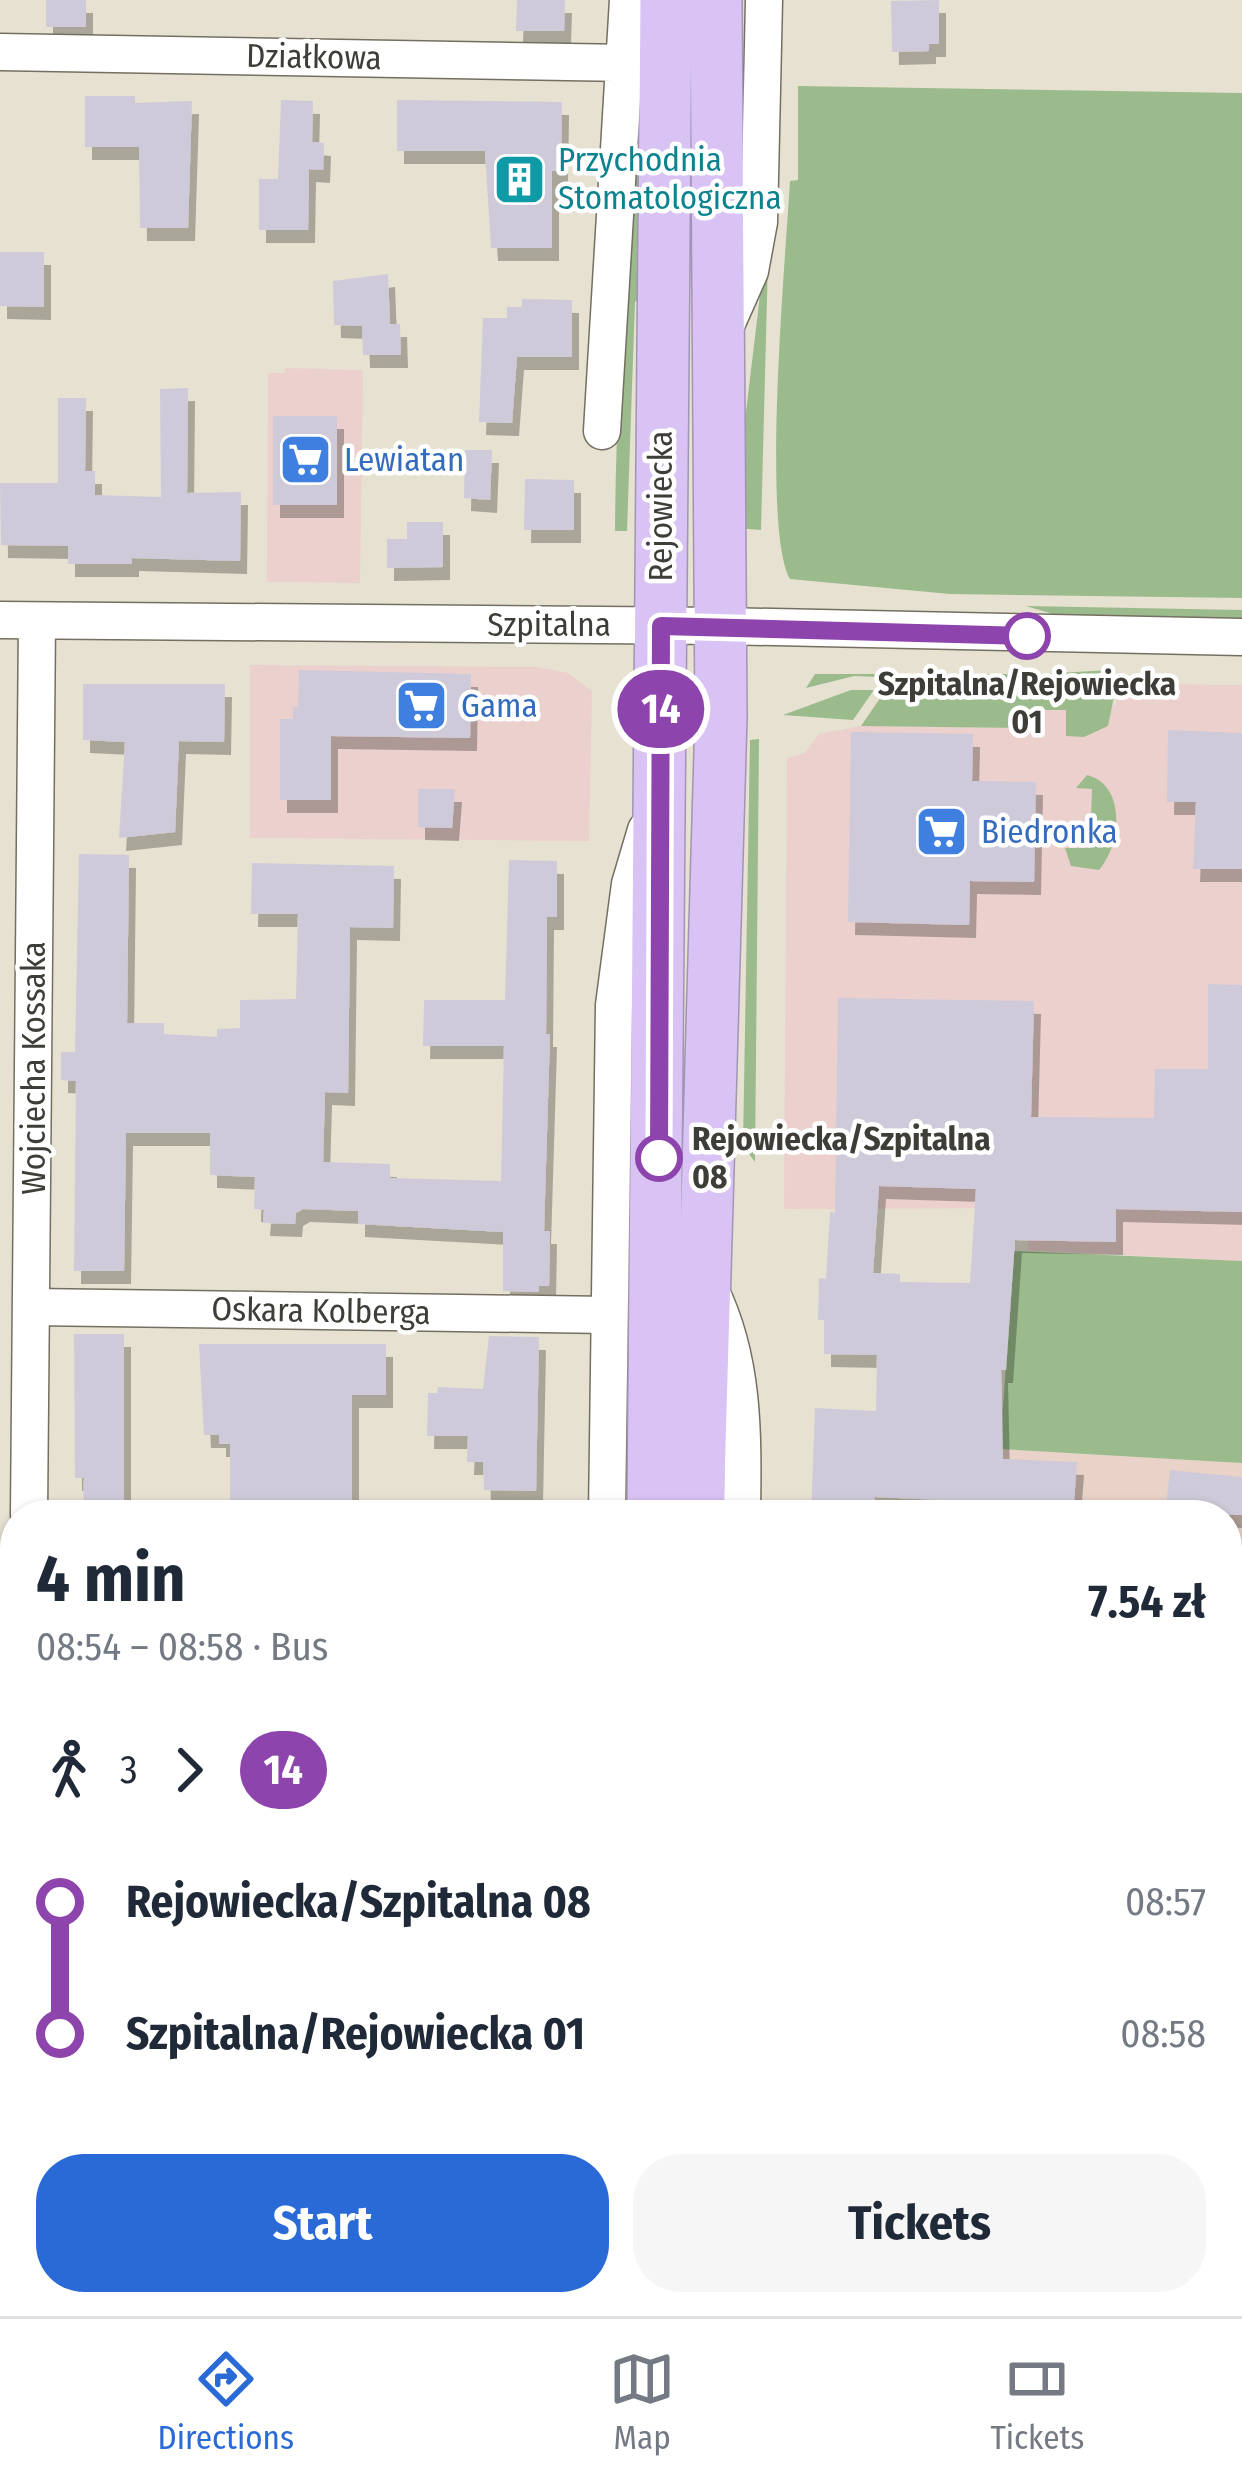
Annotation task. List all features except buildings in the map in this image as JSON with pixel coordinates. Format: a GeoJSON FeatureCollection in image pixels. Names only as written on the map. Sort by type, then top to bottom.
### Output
{"type":"FeatureCollection","features":[{"type":"Feature","properties":{"kind":"highway","name":"Rejowiecka"},"geometry":{"type":"LineString","coordinates":[[653,1500],[666,0]]}},
{"type":"Feature","properties":{"kind":"highway","name":"Rejowiecka"},"geometry":{"type":"LineString","coordinates":[[698,1500],[721,626],[716,0]]}},
{"type":"Feature","properties":{"kind":"street"},"geometry":{"type":"LineString","coordinates":[[602,430],[628,63],[628,0]]}},
{"type":"Feature","properties":{"kind":"street"},"geometry":{"type":"LineString","coordinates":[[719,352],[750,271],[759,221],[764,0]]}},
{"type":"Feature","properties":{"kind":"street","name":"Działkowa"},"geometry":{"type":"LineString","coordinates":[[0,52],[628,63]]}},
{"type":"Feature","properties":{"kind":"street","name":"Szpitalna"},"geometry":{"type":"LineString","coordinates":[[0,620],[721,626],[1242,637]]}},
{"type":"Feature","properties":{"kind":"street","name":"Wojciecha Kossaka"},"geometry":{"type":"LineString","coordinates":[[29,1500],[37,621]]}},
{"type":"Feature","properties":{"kind":"street"},"geometry":{"type":"LineString","coordinates":[[607,1500],[614,1005],[630,884],[660,781]]}},
{"type":"Feature","properties":{"kind":"street","name":"Rejowiecka"},"geometry":{"type":"LineString","coordinates":[[702,1275],[733,1345],[743,1424],[742,1500]]}},
{"type":"Feature","properties":{"kind":"street","name":"Oskara Kolberga"},"geometry":{"type":"LineString","coordinates":[[32,1307],[609,1315]]}},
{"type":"Feature","properties":{"kind":"shaded area"},"geometry":{"type":"Polygon","coordinates":[[[285,368],[363,370],[360,583],[267,582],[268,373],[285,373],[285,368]]]}},
{"type":"Feature","properties":{"kind":"shaded area"},"geometry":{"type":"Polygon","coordinates":[[[250,665],[537,667],[568,673],[592,691],[589,841],[250,838],[250,665]]]}},
{"type":"Feature","properties":{"kind":"shaded area"},"geometry":{"type":"Polygon","coordinates":[[[1242,685],[1242,1261],[1028,1250],[1028,1208],[784,1209],[787,758],[805,753],[819,734],[861,726],[1017,728],[1019,710],[1116,705],[1116,687],[1242,685]]]}},
{"type":"Feature","properties":{"kind":"shaded area"},"geometry":{"type":"Polygon","coordinates":[[[1000,1449],[1242,1463],[1242,1500],[997,1500],[1000,1449]]]}},
{"type":"Feature","properties":{"kind":"green space"},"geometry":{"type":"Polygon","coordinates":[[[641,0],[641,296],[635,302],[627,531],[615,531],[619,398],[641,0]]]}},
{"type":"Feature","properties":{"kind":"green space"},"geometry":{"type":"Polygon","coordinates":[[[798,86],[1242,93],[1242,598],[950,594],[790,579],[777,505],[776,449],[790,181],[798,180],[798,86]]]}},
{"type":"Feature","properties":{"kind":"green space"},"geometry":{"type":"Polygon","coordinates":[[[769,220],[761,530],[736,528],[736,495],[769,220]]]}},
{"type":"Feature","properties":{"kind":"green space"},"geometry":{"type":"Polygon","coordinates":[[[1026,606],[1242,610],[1242,619],[1056,615],[1026,606]]]}},
{"type":"Feature","properties":{"kind":"green space"},"geometry":{"type":"Polygon","coordinates":[[[1111,670],[1056,684],[854,676],[806,688],[815,674],[1017,674],[1018,681],[1038,681],[1039,674],[1111,670]]]}},
{"type":"Feature","properties":{"kind":"green space"},"geometry":{"type":"Polygon","coordinates":[[[1116,687],[1108,726],[1084,737],[1066,736],[1066,710],[1019,710],[1018,728],[861,726],[885,691],[1052,697],[1116,687]]]}},
{"type":"Feature","properties":{"kind":"green space"},"geometry":{"type":"Polygon","coordinates":[[[851,690],[874,690],[853,720],[783,715],[851,690]]]}},
{"type":"Feature","properties":{"kind":"green space"},"geometry":{"type":"Polygon","coordinates":[[[759,739],[755,1162],[743,1146],[750,740],[759,739]]]}},
{"type":"Feature","properties":{"kind":"green space"},"geometry":{"type":"Polygon","coordinates":[[[1087,775],[1109,791],[1116,817],[1112,846],[1099,870],[1071,866],[1065,848],[1090,848],[1092,789],[1076,788],[1087,775]]]}},
{"type":"Feature","properties":{"kind":"green space"},"geometry":{"type":"Polygon","coordinates":[[[1014,1251],[1242,1261],[1242,1463],[1000,1449],[1014,1251]]]}},
{"type":"Feature","properties":{"kind":"bus line","name":"14"},"geometry":{"type":"LineString","coordinates":[[659,1158],[661,626],[1027,636]]}},
{"type":"Feature","properties":{"kind":"place","name":"Przychodnia Stomatologiczna"},"geometry":{"type":"Point","coordinates":[519,179]}},
{"type":"Feature","properties":{"kind":"place","name":"Lewiatan"},"geometry":{"type":"Point","coordinates":[305,460]}},
{"type":"Feature","properties":{"kind":"place","name":"Szpitalna/Rejowiecka 01"},"geometry":{"type":"Point","coordinates":[1027,636]}},
{"type":"Feature","properties":{"kind":"place","name":"Gama"},"geometry":{"type":"Point","coordinates":[422,706]}},
{"type":"Feature","properties":{"kind":"place","name":"Biedronka"},"geometry":{"type":"Point","coordinates":[942,832]}},
{"type":"Feature","properties":{"kind":"place","name":"Rejowiecka/Szpitalna 08"},"geometry":{"type":"Point","coordinates":[659,1158]}}]}
